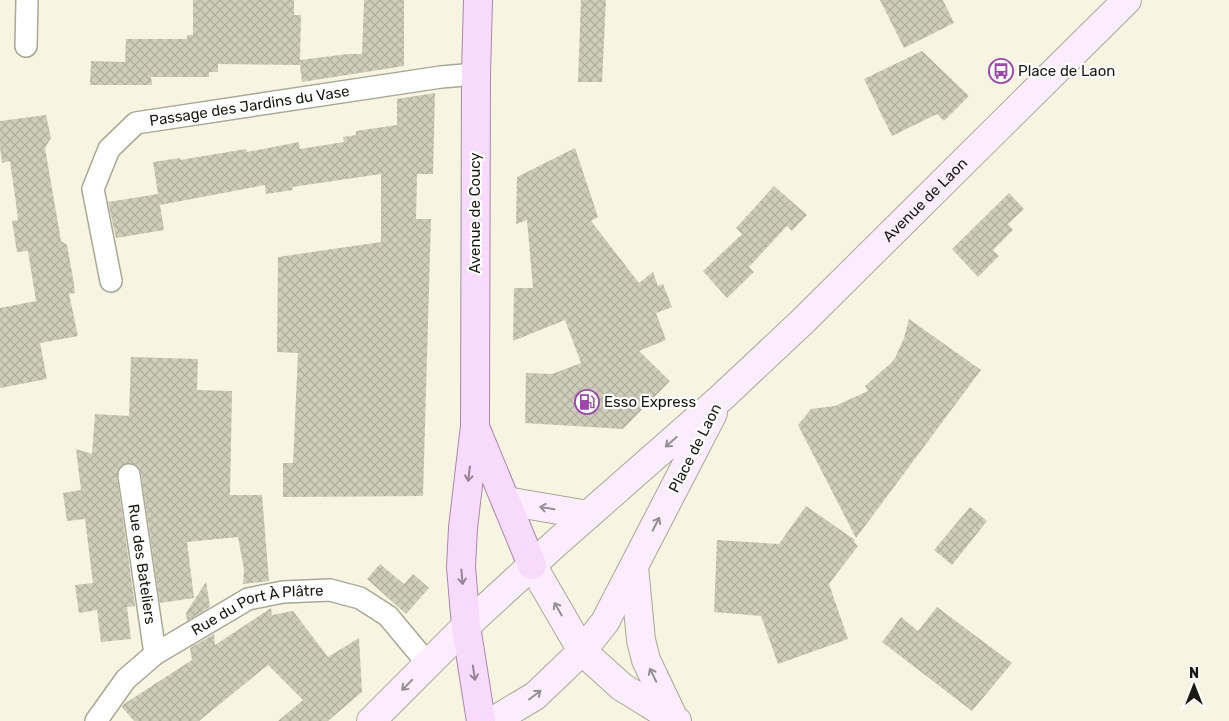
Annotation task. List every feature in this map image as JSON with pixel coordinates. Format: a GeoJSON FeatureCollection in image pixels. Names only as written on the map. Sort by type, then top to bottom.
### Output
{"type":"FeatureCollection","features":[{"type":"Feature","properties":{"kind":"main road","name":"Avenue de Coucy"},"geometry":{"type":"LineString","coordinates":[[475,426],[478,0]]}},
{"type":"Feature","properties":{"kind":"main road","name":"Avenue de Laon"},"geometry":{"type":"LineString","coordinates":[[721,398],[803,321],[1127,0]]}},
{"type":"Feature","properties":{"kind":"main road","name":"Place de Laon"},"geometry":{"type":"LineString","coordinates":[[370,721],[466,626],[532,565],[721,398]]}},
{"type":"Feature","properties":{"kind":"main road","name":"Place de Laon"},"geometry":{"type":"LineString","coordinates":[[493,721],[535,696],[582,651],[605,622],[721,398]]}},
{"type":"Feature","properties":{"kind":"main road"},"geometry":{"type":"LineString","coordinates":[[475,426],[532,565],[582,651],[622,687],[676,720]]}},
{"type":"Feature","properties":{"kind":"main road"},"geometry":{"type":"LineString","coordinates":[[475,426],[461,551],[466,626],[481,721]]}},
{"type":"Feature","properties":{"kind":"main road"},"geometry":{"type":"LineString","coordinates":[[506,500],[588,515]]}},
{"type":"Feature","properties":{"kind":"main road"},"geometry":{"type":"LineString","coordinates":[[634,567],[641,640],[646,660],[676,720]]}},
{"type":"Feature","properties":{"kind":"street"},"geometry":{"type":"LineString","coordinates":[[26,46],[27,0]]}},
{"type":"Feature","properties":{"kind":"street","name":"Passage des Jardins du Vase"},"geometry":{"type":"LineString","coordinates":[[110,280],[93,188],[109,149],[136,123],[442,77],[476,74]]}},
{"type":"Feature","properties":{"kind":"street","name":"Rue des Bateliers"},"geometry":{"type":"LineString","coordinates":[[129,476],[156,654]]}},
{"type":"Feature","properties":{"kind":"street","name":"Rue du Port À Plâtre"},"geometry":{"type":"LineString","coordinates":[[96,721],[126,679],[156,654],[248,599],[283,592],[330,590],[360,598],[388,616],[428,664]]}},
{"type":"Feature","properties":{"kind":"building"},"geometry":{"type":"Polygon","coordinates":[[[193,0],[294,0],[294,15],[301,15],[300,60],[362,54],[364,0],[404,0],[404,66],[302,82],[300,65],[218,64],[218,72],[209,72],[209,77],[151,77],[152,85],[90,85],[91,61],[125,62],[126,39],[187,39],[187,35],[193,35],[193,0]]]}},
{"type":"Feature","properties":{"kind":"building"},"geometry":{"type":"Polygon","coordinates":[[[581,0],[606,0],[602,82],[578,82],[581,0]]]}},
{"type":"Feature","properties":{"kind":"building"},"geometry":{"type":"Polygon","coordinates":[[[880,0],[943,0],[954,23],[904,48],[880,0]]]}},
{"type":"Feature","properties":{"kind":"building"},"geometry":{"type":"Polygon","coordinates":[[[922,51],[969,96],[944,121],[937,114],[892,136],[864,79],[922,51]]]}},
{"type":"Feature","properties":{"kind":"building"},"geometry":{"type":"Polygon","coordinates":[[[435,93],[433,174],[417,174],[416,219],[431,219],[423,496],[283,497],[283,463],[293,463],[298,353],[277,352],[278,257],[381,242],[381,174],[292,187],[293,190],[266,194],[265,185],[160,205],[164,230],[116,238],[108,202],[158,194],[153,162],[180,158],[180,160],[246,149],[247,152],[299,142],[300,149],[344,142],[343,137],[356,135],[356,131],[397,125],[397,99],[435,93]]]}},
{"type":"Feature","properties":{"kind":"building"},"geometry":{"type":"Polygon","coordinates":[[[46,115],[51,138],[45,148],[61,241],[67,245],[73,278],[75,293],[69,294],[78,336],[40,343],[47,379],[0,388],[0,308],[36,301],[28,251],[17,252],[12,221],[18,220],[16,203],[10,161],[2,163],[0,121],[46,115]]]}},
{"type":"Feature","properties":{"kind":"building"},"geometry":{"type":"Polygon","coordinates":[[[575,148],[598,217],[591,221],[639,283],[653,272],[658,286],[663,284],[672,307],[656,313],[666,340],[639,351],[670,381],[623,429],[525,423],[526,373],[552,374],[581,363],[565,320],[513,341],[514,288],[533,288],[527,220],[516,224],[517,177],[575,148]]]}},
{"type":"Feature","properties":{"kind":"building"},"geometry":{"type":"Polygon","coordinates":[[[774,186],[807,215],[792,231],[787,226],[749,267],[754,272],[727,298],[703,271],[742,234],[736,228],[774,186]]]}},
{"type":"Feature","properties":{"kind":"building"},"geometry":{"type":"Polygon","coordinates":[[[1009,193],[1024,209],[1008,224],[1013,230],[993,250],[999,256],[978,277],[952,249],[1009,193]]]}},
{"type":"Feature","properties":{"kind":"building"},"geometry":{"type":"Polygon","coordinates":[[[909,319],[981,370],[856,538],[798,425],[811,409],[835,406],[868,391],[865,386],[892,362],[896,356],[904,338],[909,319]]]}},
{"type":"Feature","properties":{"kind":"building"},"geometry":{"type":"Polygon","coordinates":[[[131,357],[198,359],[197,390],[232,391],[230,495],[262,495],[269,581],[243,584],[244,569],[238,537],[187,542],[194,598],[160,603],[141,473],[134,464],[127,463],[118,470],[117,477],[135,606],[127,607],[131,639],[101,642],[97,610],[79,613],[75,585],[93,583],[85,519],[67,521],[63,493],[81,490],[76,449],[92,454],[95,414],[129,416],[131,357]]]}},
{"type":"Feature","properties":{"kind":"building"},"geometry":{"type":"Polygon","coordinates":[[[806,506],[855,540],[854,542],[858,546],[829,584],[848,639],[778,664],[761,616],[714,612],[717,540],[779,544],[806,506]]]}},
{"type":"Feature","properties":{"kind":"building"},"geometry":{"type":"Polygon","coordinates":[[[970,507],[987,521],[952,565],[934,550],[970,507]]]}},
{"type":"Feature","properties":{"kind":"building"},"geometry":{"type":"Polygon","coordinates":[[[380,564],[404,584],[413,574],[429,588],[406,614],[367,579],[380,564]]]}},
{"type":"Feature","properties":{"kind":"building"},"geometry":{"type":"Polygon","coordinates":[[[206,582],[210,607],[187,621],[186,613],[206,582]]]}},
{"type":"Feature","properties":{"kind":"building"},"geometry":{"type":"Polygon","coordinates":[[[937,607],[1012,663],[972,711],[882,642],[901,617],[918,631],[937,607]]]}},
{"type":"Feature","properties":{"kind":"building"},"geometry":{"type":"Polygon","coordinates":[[[271,608],[272,615],[293,611],[328,657],[359,638],[362,692],[328,721],[278,721],[303,700],[268,665],[199,721],[134,721],[122,707],[192,660],[190,648],[214,634],[215,645],[271,608]]]}},
{"type":"Feature","properties":{"kind":"place","name":"Place de Laon"},"geometry":{"type":"Point","coordinates":[1001,71]}},
{"type":"Feature","properties":{"kind":"place","name":"Esso Express"},"geometry":{"type":"Point","coordinates":[587,402]}}]}
